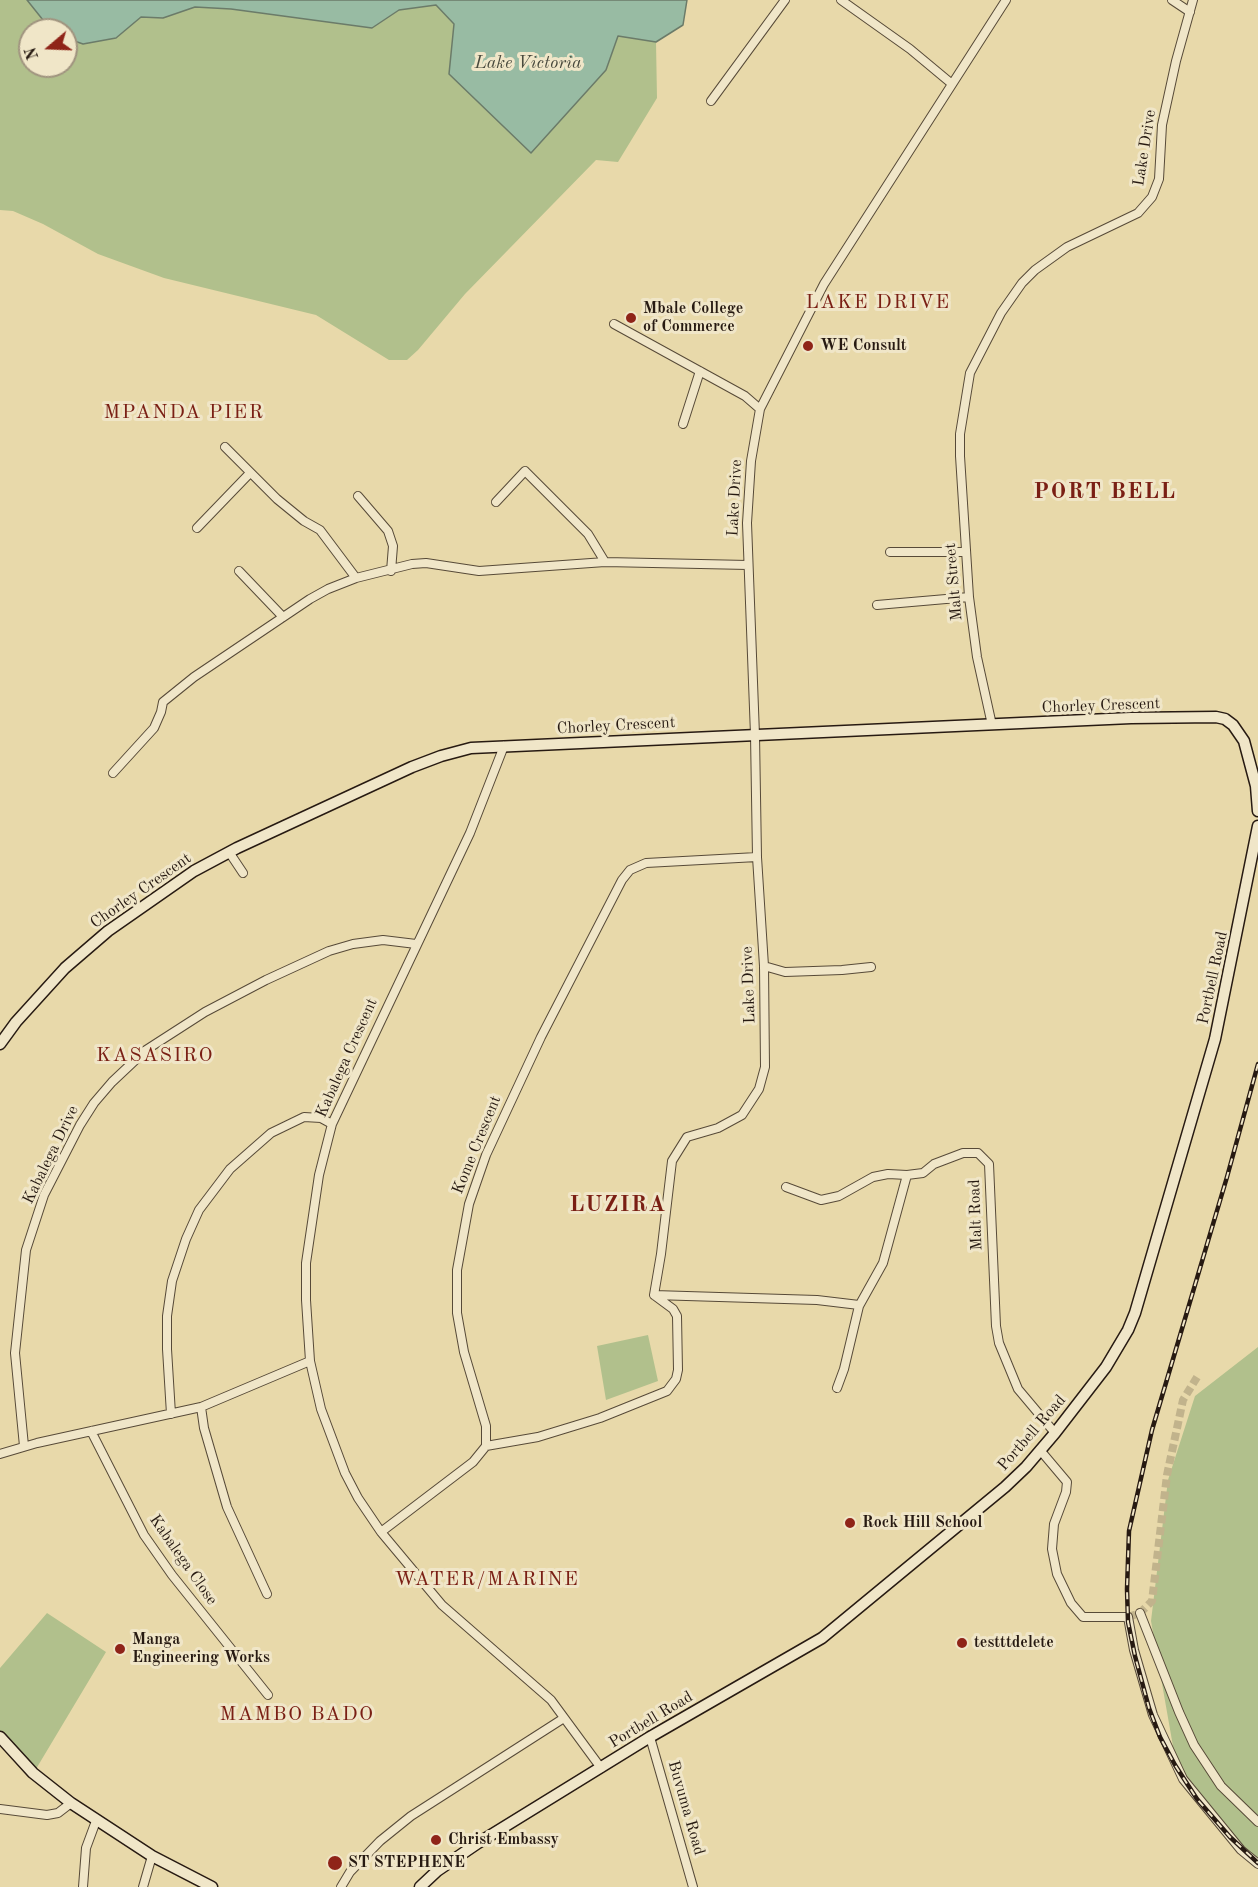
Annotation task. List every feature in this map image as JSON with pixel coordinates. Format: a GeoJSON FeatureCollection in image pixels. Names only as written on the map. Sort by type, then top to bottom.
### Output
{"type":"FeatureCollection","features":[{"type":"Feature","properties":{"kind":"main road","name":"Chorley Crescent"},"geometry":{"type":"LineString","coordinates":[[0,1044],[16,1022],[66,968],[108,931],[194,871],[229,852],[426,761],[471,748],[1131,718],[1216,717],[1225,719],[1233,725],[1244,741],[1256,786],[1258,811]]}},
{"type":"Feature","properties":{"kind":"main road","name":"Portbell Road"},"geometry":{"type":"LineString","coordinates":[[420,1887],[437,1870],[478,1843],[650,1737],[822,1638],[1005,1487],[1026,1467],[1055,1433],[1106,1367],[1128,1330],[1135,1313],[1215,1039],[1258,826]]}},
{"type":"Feature","properties":{"kind":"main road"},"geometry":{"type":"LineString","coordinates":[[0,1737],[33,1773],[96,1821],[152,1856],[212,1887]]}},
{"type":"Feature","properties":{"kind":"street"},"geometry":{"type":"LineString","coordinates":[[711,100],[785,0]]}},
{"type":"Feature","properties":{"kind":"street"},"geometry":{"type":"LineString","coordinates":[[841,0],[910,49],[952,84]]}},
{"type":"Feature","properties":{"kind":"street","name":"Lake Drive"},"geometry":{"type":"LineString","coordinates":[[654,1295],[662,1254],[672,1161],[675,1154],[691,1135],[718,1128],[742,1115],[759,1089],[765,1067],[764,966],[757,857],[747,523],[750,460],[760,409],[824,284],[1006,0]]}},
{"type":"Feature","properties":{"kind":"street"},"geometry":{"type":"LineString","coordinates":[[1172,0],[1190,12]]}},
{"type":"Feature","properties":{"kind":"street","name":"Lake Drive"},"geometry":{"type":"LineString","coordinates":[[960,434],[970,373],[1001,314],[1023,283],[1035,270],[1066,247],[1138,213],[1152,196],[1160,167],[1162,125],[1176,61],[1193,0]]}},
{"type":"Feature","properties":{"kind":"street"},"geometry":{"type":"LineString","coordinates":[[614,324],[745,396],[760,409]]}},
{"type":"Feature","properties":{"kind":"street"},"geometry":{"type":"LineString","coordinates":[[683,424],[700,371]]}},
{"type":"Feature","properties":{"kind":"street","name":"Malt Street"},"geometry":{"type":"LineString","coordinates":[[960,434],[969,597],[977,657],[992,725]]}},
{"type":"Feature","properties":{"kind":"street"},"geometry":{"type":"LineString","coordinates":[[225,447],[250,473],[304,521],[320,530],[356,578]]}},
{"type":"Feature","properties":{"kind":"street"},"geometry":{"type":"LineString","coordinates":[[496,502],[525,471],[588,534],[605,562]]}},
{"type":"Feature","properties":{"kind":"street"},"geometry":{"type":"LineString","coordinates":[[197,528],[250,473]]}},
{"type":"Feature","properties":{"kind":"street"},"geometry":{"type":"LineString","coordinates":[[358,496],[388,531],[393,546],[391,571]]}},
{"type":"Feature","properties":{"kind":"street"},"geometry":{"type":"LineString","coordinates":[[890,552],[966,552]]}},
{"type":"Feature","properties":{"kind":"street"},"geometry":{"type":"LineString","coordinates":[[113,772],[154,728],[165,701],[194,677],[328,589],[356,578],[412,564],[426,563],[479,571],[605,562],[748,565]]}},
{"type":"Feature","properties":{"kind":"street"},"geometry":{"type":"LineString","coordinates":[[239,571],[283,617]]}},
{"type":"Feature","properties":{"kind":"street"},"geometry":{"type":"LineString","coordinates":[[878,604],[969,597]]}},
{"type":"Feature","properties":{"kind":"street","name":"Kabalega Crescent"},"geometry":{"type":"LineString","coordinates":[[504,746],[470,833],[332,1124],[319,1175],[306,1263],[310,1361],[321,1409],[345,1473],[358,1498],[381,1532],[442,1605],[551,1700],[601,1768]]}},
{"type":"Feature","properties":{"kind":"street"},"geometry":{"type":"LineString","coordinates":[[229,852],[243,873]]}},
{"type":"Feature","properties":{"kind":"street","name":"Kome Crescent"},"geometry":{"type":"LineString","coordinates":[[486,1446],[486,1426],[460,1335],[457,1313],[457,1270],[466,1217],[486,1155],[541,1037],[622,880],[630,870],[646,863],[757,857]]}},
{"type":"Feature","properties":{"kind":"street","name":"Kabalega Drive"},"geometry":{"type":"LineString","coordinates":[[24,1446],[15,1353],[27,1250],[44,1195],[94,1103],[129,1065],[173,1031],[286,970],[329,951],[353,944],[383,940],[416,944]]}},
{"type":"Feature","properties":{"kind":"street"},"geometry":{"type":"LineString","coordinates":[[764,966],[785,972],[871,967]]}},
{"type":"Feature","properties":{"kind":"street"},"geometry":{"type":"LineString","coordinates":[[171,1414],[167,1349],[172,1281],[186,1239],[199,1210],[230,1169],[271,1133],[304,1117],[321,1118],[332,1124]]}},
{"type":"Feature","properties":{"kind":"street","name":"Malt Road"},"geometry":{"type":"LineString","coordinates":[[786,1188],[821,1200],[839,1196],[873,1177],[923,1173],[934,1164],[963,1153],[978,1153],[989,1163],[997,1333],[1004,1357],[1018,1389],[1055,1433]]}},
{"type":"Feature","properties":{"kind":"street"},"geometry":{"type":"LineString","coordinates":[[837,1388],[848,1355],[859,1305],[887,1254],[907,1175]]}},
{"type":"Feature","properties":{"kind":"street"},"geometry":{"type":"LineString","coordinates":[[381,1532],[473,1462],[486,1446],[538,1437],[600,1418],[635,1406],[671,1388],[678,1370],[677,1316],[673,1309],[654,1295]]}},
{"type":"Feature","properties":{"kind":"street"},"geometry":{"type":"LineString","coordinates":[[654,1295],[795,1299],[859,1305]]}},
{"type":"Feature","properties":{"kind":"street"},"geometry":{"type":"LineString","coordinates":[[0,1454],[24,1446],[201,1407],[310,1361]]}},
{"type":"Feature","properties":{"kind":"street"},"geometry":{"type":"LineString","coordinates":[[201,1407],[204,1428],[227,1507],[267,1594]]}},
{"type":"Feature","properties":{"kind":"street","name":"Kabalega Close"},"geometry":{"type":"LineString","coordinates":[[90,1431],[144,1535],[172,1575],[268,1695]]}},
{"type":"Feature","properties":{"kind":"street"},"geometry":{"type":"LineString","coordinates":[[1040,1450],[1067,1482],[1066,1492],[1054,1524],[1052,1549],[1057,1574],[1071,1603],[1083,1617],[1128,1617],[1134,1650],[1153,1714],[1183,1779],[1241,1850],[1258,1864]]}},
{"type":"Feature","properties":{"kind":"street"},"geometry":{"type":"LineString","coordinates":[[1140,1613],[1194,1744],[1221,1786],[1258,1822]]}},
{"type":"Feature","properties":{"kind":"street"},"geometry":{"type":"LineString","coordinates":[[341,1887],[350,1872],[381,1841],[411,1816],[564,1718]]}},
{"type":"Feature","properties":{"kind":"street","name":"Buvuma Road"},"geometry":{"type":"LineString","coordinates":[[650,1737],[693,1887]]}},
{"type":"Feature","properties":{"kind":"street"},"geometry":{"type":"LineString","coordinates":[[0,1809],[47,1815],[58,1813],[71,1803]]}},
{"type":"Feature","properties":{"kind":"street"},"geometry":{"type":"LineString","coordinates":[[83,1887],[86,1848],[96,1821]]}},
{"type":"Feature","properties":{"kind":"street"},"geometry":{"type":"LineString","coordinates":[[142,1887],[152,1856]]}},
{"type":"Feature","properties":{"kind":"shaded area"},"geometry":{"type":"Polygon","coordinates":[[[0,0],[27,0],[41,18],[18,18],[18,78],[78,78],[78,42],[83,44],[116,38],[141,17],[163,18],[195,7],[231,9],[372,28],[399,10],[436,5],[454,24],[449,74],[606,71],[618,36],[656,42],[657,98],[618,162],[596,160],[465,294],[407,360],[389,360],[316,315],[164,278],[98,254],[43,224],[13,211],[0,210],[0,0]]]}},
{"type":"Feature","properties":{"kind":"shaded area"},"geometry":{"type":"Polygon","coordinates":[[[648,1335],[658,1381],[606,1400],[597,1346],[648,1335]]]}},
{"type":"Feature","properties":{"kind":"shaded area"},"geometry":{"type":"Polygon","coordinates":[[[1258,1347],[1258,1858],[1248,1852],[1177,1769],[1151,1621],[1168,1480],[1195,1396],[1258,1347]]]}},
{"type":"Feature","properties":{"kind":"shaded area"},"geometry":{"type":"Polygon","coordinates":[[[47,1613],[106,1652],[36,1769],[0,1731],[0,1668],[47,1613]]]}},
{"type":"Feature","properties":{"kind":"water","name":"Lake Victoria"},"geometry":{"type":"Polygon","coordinates":[[[27,0],[687,0],[683,25],[656,42],[618,36],[606,70],[531,153],[449,74],[454,24],[436,5],[399,10],[372,28],[231,9],[195,7],[163,18],[141,17],[116,38],[83,44],[78,42],[78,18],[41,18],[27,0]]]}},
{"type":"Feature","properties":{"kind":"tunnel"},"geometry":{"type":"LineString","coordinates":[[1128,1617],[1140,1613],[1152,1601],[1167,1475],[1183,1400],[1199,1374]]}},
{"type":"Feature","properties":{"kind":"railway"},"geometry":{"type":"LineString","coordinates":[[1258,1064],[1152,1430],[1129,1531],[1127,1589],[1128,1622],[1135,1656],[1149,1708],[1160,1737],[1197,1799],[1230,1837],[1258,1863]]}},
{"type":"Feature","properties":{"kind":"place","name":"Mbale College of Commerce"},"geometry":{"type":"Point","coordinates":[631,318]}},
{"type":"Feature","properties":{"kind":"place","name":"WE Consult"},"geometry":{"type":"Point","coordinates":[808,346]}},
{"type":"Feature","properties":{"kind":"place","name":"Rock Hill School"},"geometry":{"type":"Point","coordinates":[850,1523]}},
{"type":"Feature","properties":{"kind":"place","name":"testttdelete"},"geometry":{"type":"Point","coordinates":[962,1643]}},
{"type":"Feature","properties":{"kind":"place","name":"Manga Engineering Works"},"geometry":{"type":"Point","coordinates":[120,1649]}},
{"type":"Feature","properties":{"kind":"place","name":"Christ Embassy"},"geometry":{"type":"Point","coordinates":[436,1840]}},
{"type":"Feature","properties":{"kind":"place","name":"ST STEPHENE"},"geometry":{"type":"Point","coordinates":[335,1863]}},
{"type":"Feature","properties":{"kind":"district","name":"LAKE DRIVE"},"geometry":{"type":"Point","coordinates":[878,303]}},
{"type":"Feature","properties":{"kind":"district","name":"MPANDA PIER"},"geometry":{"type":"Point","coordinates":[184,413]}},
{"type":"Feature","properties":{"kind":"district","name":"PORT BELL"},"geometry":{"type":"Point","coordinates":[1105,492]}},
{"type":"Feature","properties":{"kind":"district","name":"KASASIRO"},"geometry":{"type":"Point","coordinates":[155,1056]}},
{"type":"Feature","properties":{"kind":"district","name":"LUZIRA"},"geometry":{"type":"Point","coordinates":[618,1205]}},
{"type":"Feature","properties":{"kind":"district","name":"WATER/MARINE"},"geometry":{"type":"Point","coordinates":[487,1580]}},
{"type":"Feature","properties":{"kind":"district","name":"MAMBO BADO"},"geometry":{"type":"Point","coordinates":[297,1715]}}]}
